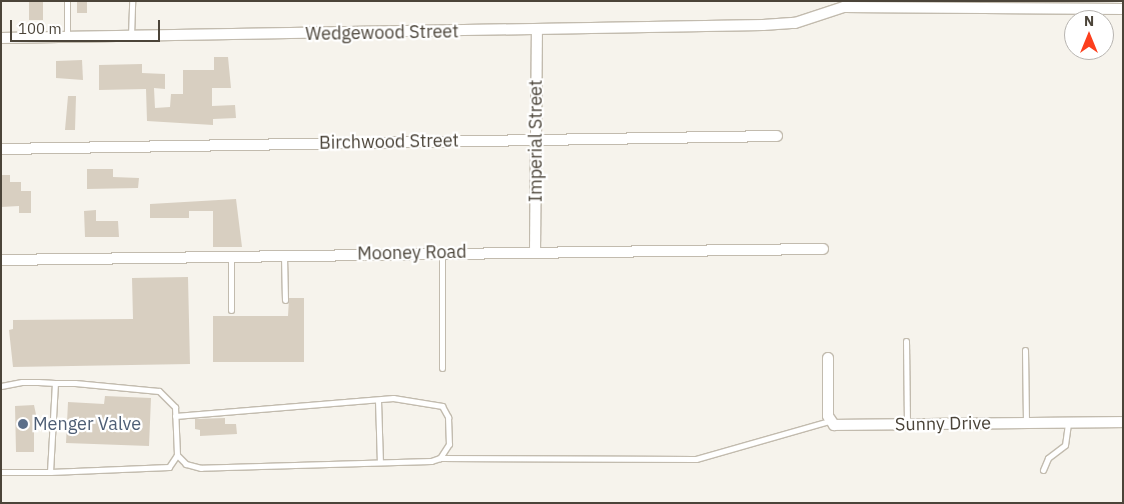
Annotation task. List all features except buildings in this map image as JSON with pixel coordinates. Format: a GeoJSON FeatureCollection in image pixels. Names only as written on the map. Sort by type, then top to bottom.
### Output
{"type":"FeatureCollection","features":[{"type":"Feature","properties":{"kind":"street","name":"Wedgewood Street"},"geometry":{"type":"LineString","coordinates":[[1,38],[537,31],[763,25],[795,23],[844,7],[1041,5],[1123,9]]}},
{"type":"Feature","properties":{"kind":"street","name":"Imperial Street"},"geometry":{"type":"LineString","coordinates":[[536,252],[537,31]]}},
{"type":"Feature","properties":{"kind":"street","name":"Birchwood Street"},"geometry":{"type":"LineString","coordinates":[[1,149],[777,136]]}},
{"type":"Feature","properties":{"kind":"street","name":"Mooney Road"},"geometry":{"type":"LineString","coordinates":[[1,260],[442,252],[823,249]]}},
{"type":"Feature","properties":{"kind":"street"},"geometry":{"type":"LineString","coordinates":[[828,358],[829,421]]}},
{"type":"Feature","properties":{"kind":"street","name":"Sunny Drive"},"geometry":{"type":"LineString","coordinates":[[829,421],[836,426],[1123,422]]}},
{"type":"Feature","properties":{"kind":"lane"},"geometry":{"type":"LineString","coordinates":[[67,1],[67,38]]}},
{"type":"Feature","properties":{"kind":"lane"},"geometry":{"type":"LineString","coordinates":[[131,37],[132,1]]}},
{"type":"Feature","properties":{"kind":"lane"},"geometry":{"type":"LineString","coordinates":[[442,252],[442,368]]}},
{"type":"Feature","properties":{"kind":"lane"},"geometry":{"type":"LineString","coordinates":[[284,255],[285,300]]}},
{"type":"Feature","properties":{"kind":"lane"},"geometry":{"type":"LineString","coordinates":[[231,256],[231,310]]}},
{"type":"Feature","properties":{"kind":"lane"},"geometry":{"type":"LineString","coordinates":[[906,341],[907,424]]}},
{"type":"Feature","properties":{"kind":"lane"},"geometry":{"type":"LineString","coordinates":[[1025,350],[1026,422]]}},
{"type":"Feature","properties":{"kind":"lane"},"geometry":{"type":"LineString","coordinates":[[1,386],[55,383],[159,391],[175,407],[178,455],[186,464],[201,468],[440,458],[696,459],[829,421]]}},
{"type":"Feature","properties":{"kind":"lane"},"geometry":{"type":"LineString","coordinates":[[50,472],[55,383]]}},
{"type":"Feature","properties":{"kind":"lane"},"geometry":{"type":"LineString","coordinates":[[175,416],[378,400],[442,406],[448,417],[449,444],[440,458]]}},
{"type":"Feature","properties":{"kind":"lane"},"geometry":{"type":"LineString","coordinates":[[378,400],[380,462]]}},
{"type":"Feature","properties":{"kind":"lane"},"geometry":{"type":"LineString","coordinates":[[1043,470],[1048,458],[1065,445],[1068,422]]}},
{"type":"Feature","properties":{"kind":"lane"},"geometry":{"type":"LineString","coordinates":[[1,472],[169,467],[178,455]]}},
{"type":"Feature","properties":{"kind":"place","name":"Menger Valve"},"geometry":{"type":"Point","coordinates":[23,424]}}]}
